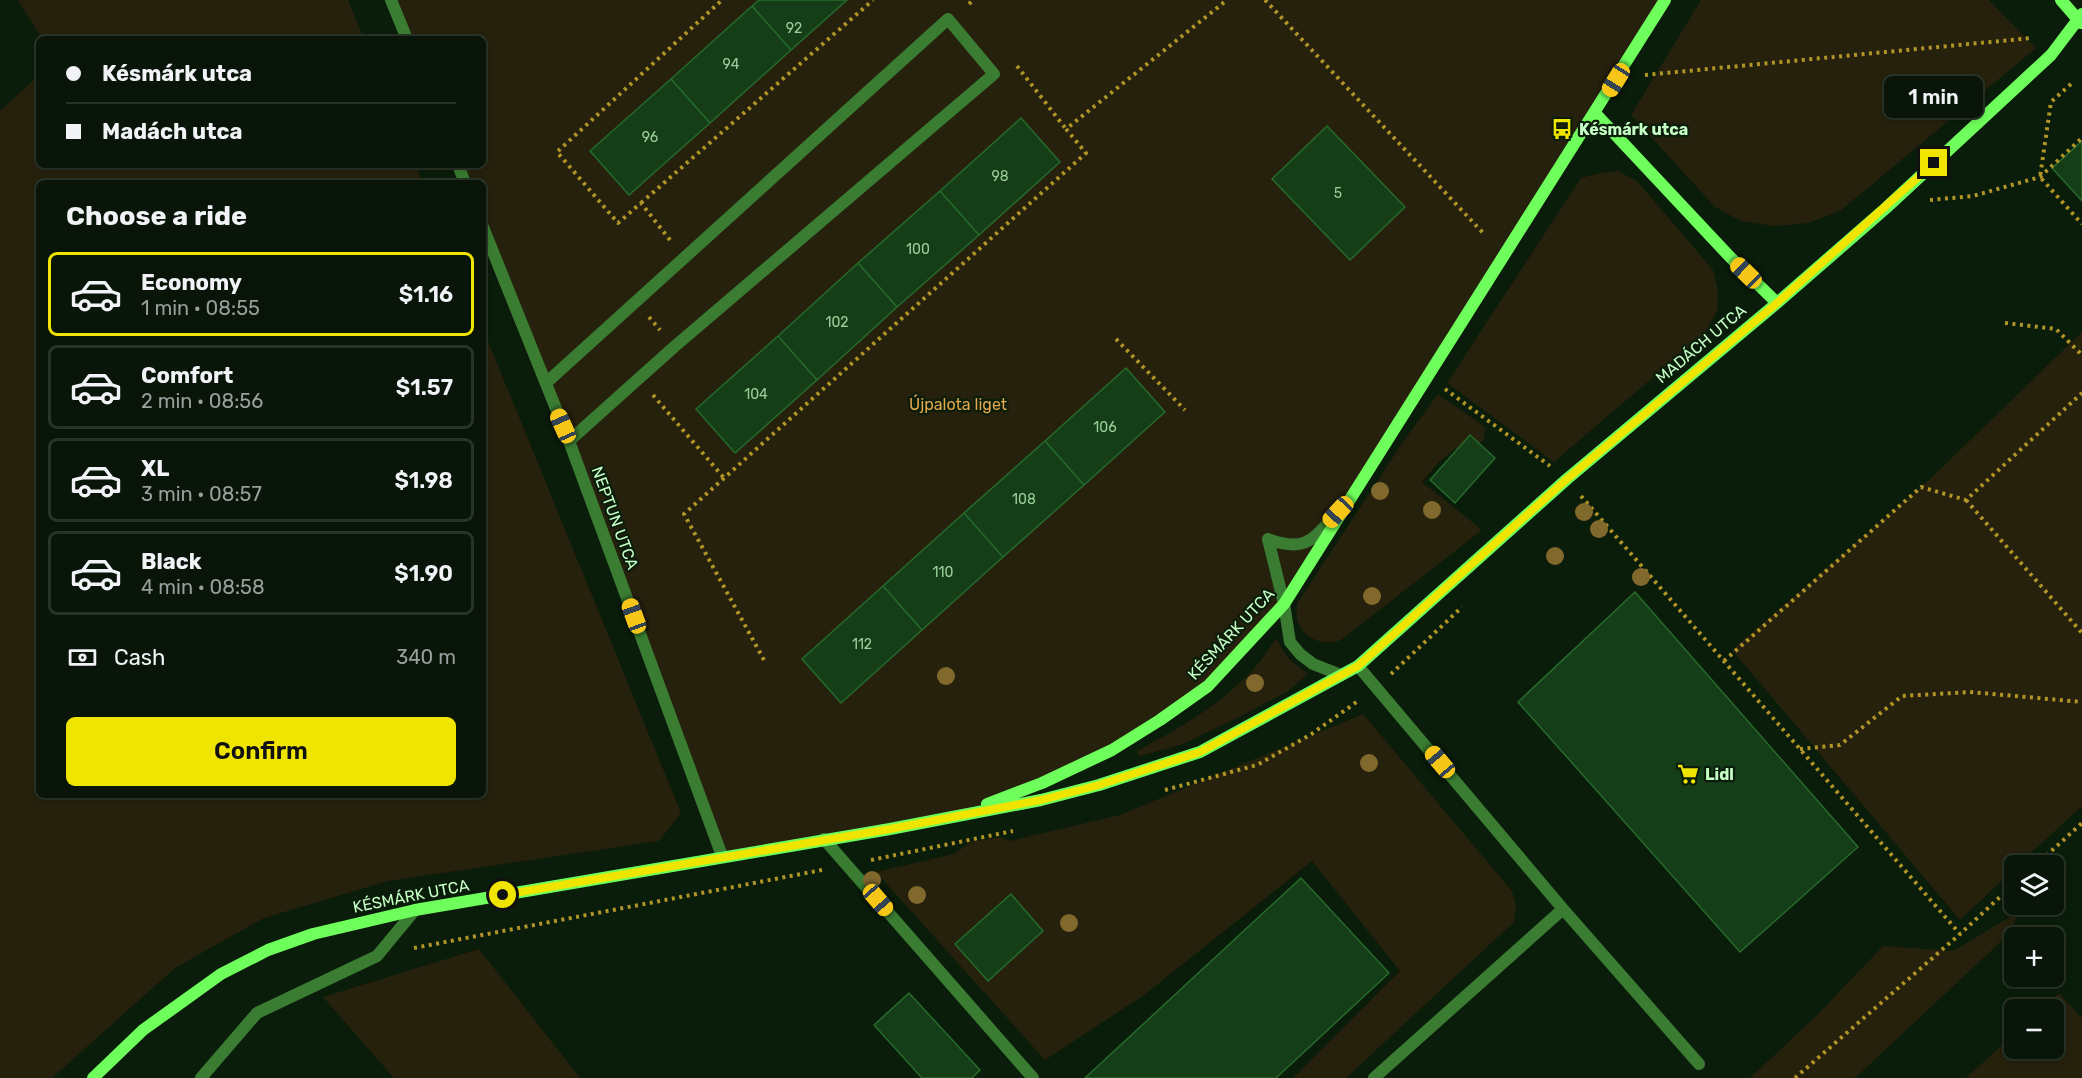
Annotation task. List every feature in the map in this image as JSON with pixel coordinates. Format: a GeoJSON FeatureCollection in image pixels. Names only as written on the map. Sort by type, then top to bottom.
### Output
{"type":"FeatureCollection","features":[{"type":"Feature","properties":{"kind":"street"},"geometry":{"type":"LineString","coordinates":[[391,0],[406,36]]}},
{"type":"Feature","properties":{"kind":"street","name":"KÉSMÁRK UTCA"},"geometry":{"type":"LineString","coordinates":[[955,815],[1042,783],[1112,750],[1160,720],[1208,686],[1284,604],[1665,0]]}},
{"type":"Feature","properties":{"kind":"street"},"geometry":{"type":"LineString","coordinates":[[2061,0],[2080,18]]}},
{"type":"Feature","properties":{"kind":"street","name":"MADÁCH UTCA"},"geometry":{"type":"LineString","coordinates":[[1358,666],[1567,479],[1777,303],[1886,208],[2051,55],[2080,18]]}},
{"type":"Feature","properties":{"kind":"street"},"geometry":{"type":"LineString","coordinates":[[546,383],[948,19],[994,74],[674,347],[569,441]]}},
{"type":"Feature","properties":{"kind":"street"},"geometry":{"type":"LineString","coordinates":[[1595,113],[1731,258],[1777,303]]}},
{"type":"Feature","properties":{"kind":"street","name":"NEPTUN UTCA"},"geometry":{"type":"LineString","coordinates":[[486,234],[569,441],[723,856]]}},
{"type":"Feature","properties":{"kind":"street"},"geometry":{"type":"LineString","coordinates":[[1341,675],[1313,664],[1290,642],[1284,604],[1268,538],[1286,545],[1311,540],[1351,498]]}},
{"type":"Feature","properties":{"kind":"street"},"geometry":{"type":"LineString","coordinates":[[1358,666],[1563,909],[1699,1064]]}},
{"type":"Feature","properties":{"kind":"street","name":"KÉSMÁRK UTCA"},"geometry":{"type":"LineString","coordinates":[[93,1078],[143,1030],[221,974],[268,950],[312,934],[415,910],[890,829],[1041,800],[1099,785],[1200,752],[1358,666]]}},
{"type":"Feature","properties":{"kind":"street"},"geometry":{"type":"LineString","coordinates":[[824,839],[1033,1078]]}},
{"type":"Feature","properties":{"kind":"street"},"geometry":{"type":"LineString","coordinates":[[1374,1078],[1563,909]]}},
{"type":"Feature","properties":{"kind":"street"},"geometry":{"type":"LineString","coordinates":[[201,1078],[257,1013],[377,956],[415,910]]}},
{"type":"Feature","properties":{"kind":"path"},"geometry":{"type":"LineString","coordinates":[[722,0],[557,152],[618,223],[873,0]]}},
{"type":"Feature","properties":{"kind":"path"},"geometry":{"type":"LineString","coordinates":[[969,4],[973,0]]}},
{"type":"Feature","properties":{"kind":"path"},"geometry":{"type":"LineString","coordinates":[[764,660],[684,514],[1086,153],[1066,129],[1227,0]]}},
{"type":"Feature","properties":{"kind":"path"},"geometry":{"type":"LineString","coordinates":[[1265,0],[1484,234]]}},
{"type":"Feature","properties":{"kind":"path"},"geometry":{"type":"LineString","coordinates":[[1626,63],[1646,76],[2032,38]]}},
{"type":"Feature","properties":{"kind":"path"},"geometry":{"type":"LineString","coordinates":[[2040,177],[2051,102],[2071,84]]}},
{"type":"Feature","properties":{"kind":"path"},"geometry":{"type":"LineString","coordinates":[[1923,206],[1931,199],[1973,196],[2040,177],[2082,138]]}},
{"type":"Feature","properties":{"kind":"path"},"geometry":{"type":"LineString","coordinates":[[2040,177],[2082,224]]}},
{"type":"Feature","properties":{"kind":"path"},"geometry":{"type":"LineString","coordinates":[[641,203],[675,246]]}},
{"type":"Feature","properties":{"kind":"path"},"geometry":{"type":"LineString","coordinates":[[635,301],[674,347]]}},
{"type":"Feature","properties":{"kind":"path"},"geometry":{"type":"LineString","coordinates":[[2005,322],[2056,329],[2082,354]]}},
{"type":"Feature","properties":{"kind":"path"},"geometry":{"type":"LineString","coordinates":[[1116,339],[1185,410]]}},
{"type":"Feature","properties":{"kind":"path"},"geometry":{"type":"LineString","coordinates":[[1428,376],[1567,479],[1960,934]]}},
{"type":"Feature","properties":{"kind":"path"},"geometry":{"type":"LineString","coordinates":[[652,393],[724,478]]}},
{"type":"Feature","properties":{"kind":"path"},"geometry":{"type":"LineString","coordinates":[[1966,500],[2082,393]]}},
{"type":"Feature","properties":{"kind":"path"},"geometry":{"type":"LineString","coordinates":[[1724,661],[1921,487],[1966,500],[2082,633]]}},
{"type":"Feature","properties":{"kind":"path"},"geometry":{"type":"LineString","coordinates":[[1800,749],[1840,745],[1902,696],[1970,692],[2082,702]]}},
{"type":"Feature","properties":{"kind":"path"},"geometry":{"type":"LineString","coordinates":[[2047,855],[2082,823]]}},
{"type":"Feature","properties":{"kind":"path"},"geometry":{"type":"LineString","coordinates":[[377,956],[604,910],[848,865]]}},
{"type":"Feature","properties":{"kind":"path"},"geometry":{"type":"LineString","coordinates":[[1795,1078],[2004,893]]}},
{"type":"Feature","properties":{"kind":"green space"},"geometry":{"type":"Polygon","coordinates":[[[18,0],[348,0],[363,36],[40,36],[18,0]]]}},
{"type":"Feature","properties":{"kind":"green space","name":"Újpalota liget"},"geometry":{"type":"Polygon","coordinates":[[[391,0],[759,0],[590,151],[629,195],[847,0],[1665,0],[1284,604],[1208,686],[1160,720],[1042,783],[955,815],[722,856],[486,235],[486,180],[464,180],[459,168],[486,168],[486,36],[406,36],[391,0]],[[1327,126],[1272,179],[1350,260],[1405,207],[1327,126]]]}},
{"type":"Feature","properties":{"kind":"green space"},"geometry":{"type":"Polygon","coordinates":[[[1701,0],[1989,0],[2036,48],[1840,211],[1809,223],[1774,226],[1741,221],[1715,207],[1631,115],[1701,0]]]}},
{"type":"Feature","properties":{"kind":"green space"},"geometry":{"type":"Polygon","coordinates":[[[36,78],[36,168],[417,168],[422,180],[36,180],[36,798],[486,798],[486,336],[681,813],[659,841],[388,881],[264,918],[175,968],[52,1078],[0,1078],[0,111],[36,78]]]}},
{"type":"Feature","properties":{"kind":"green space"},"geometry":{"type":"Polygon","coordinates":[[[1618,171],[1637,181],[1713,270],[1718,290],[1717,311],[1705,333],[1554,462],[1447,383],[1581,178],[1618,171]]]}},
{"type":"Feature","properties":{"kind":"green space"},"geometry":{"type":"Polygon","coordinates":[[[2082,332],[2082,806],[2029,855],[2004,855],[2004,878],[1960,920],[1732,650],[1929,480],[2082,332]]]}},
{"type":"Feature","properties":{"kind":"green space"},"geometry":{"type":"Polygon","coordinates":[[[1438,394],[1485,427],[1484,439],[1475,450],[1455,449],[1439,462],[1422,482],[1482,530],[1341,640],[1327,642],[1313,639],[1299,624],[1298,602],[1405,439],[1438,394]]]}},
{"type":"Feature","properties":{"kind":"green space"},"geometry":{"type":"Polygon","coordinates":[[[1276,639],[1288,658],[1308,674],[1288,691],[1243,715],[1181,745],[1139,756],[1137,751],[1185,724],[1216,703],[1244,679],[1276,639]]]}},
{"type":"Feature","properties":{"kind":"green space"},"geometry":{"type":"Polygon","coordinates":[[[1363,714],[1512,891],[1516,905],[1514,922],[1346,1078],[1293,1078],[1400,971],[1312,861],[1144,995],[1045,1060],[876,872],[954,854],[971,842],[1001,837],[1010,841],[1120,815],[1363,714]]]}},
{"type":"Feature","properties":{"kind":"green space"},"geometry":{"type":"Polygon","coordinates":[[[2013,915],[2018,915],[2012,927],[2004,927],[2004,939],[1855,1078],[1750,1078],[1817,1015],[1883,946],[1953,951],[2013,915]]]}},
{"type":"Feature","properties":{"kind":"green space"},"geometry":{"type":"Polygon","coordinates":[[[479,949],[580,1078],[394,1078],[323,997],[479,949]]]}},
{"type":"Feature","properties":{"kind":"green space"},"geometry":{"type":"Polygon","coordinates":[[[2059,993],[2082,1018],[2082,1078],[1966,1078],[2004,1043],[2004,1059],[2064,1059],[2064,999],[2053,999],[2059,993]]]}},
{"type":"Feature","properties":{"kind":"building"},"geometry":{"type":"Polygon","coordinates":[[[759,0],[847,0],[791,50],[752,6],[759,0]]]}},
{"type":"Feature","properties":{"kind":"building"},"geometry":{"type":"Polygon","coordinates":[[[752,6],[791,50],[710,123],[671,79],[752,6]]]}},
{"type":"Feature","properties":{"kind":"building"},"geometry":{"type":"Polygon","coordinates":[[[671,79],[710,123],[629,195],[590,151],[671,79]]]}},
{"type":"Feature","properties":{"kind":"building"},"geometry":{"type":"Polygon","coordinates":[[[1021,118],[1060,162],[979,235],[940,191],[1021,118]]]}},
{"type":"Feature","properties":{"kind":"building"},"geometry":{"type":"Polygon","coordinates":[[[1327,126],[1405,207],[1350,260],[1272,179],[1327,126]]]}},
{"type":"Feature","properties":{"kind":"building"},"geometry":{"type":"Polygon","coordinates":[[[2082,141],[2082,201],[2052,168],[2082,141]]]}},
{"type":"Feature","properties":{"kind":"building"},"geometry":{"type":"Polygon","coordinates":[[[940,191],[979,235],[897,307],[858,263],[940,191]]]}},
{"type":"Feature","properties":{"kind":"building"},"geometry":{"type":"Polygon","coordinates":[[[858,263],[897,307],[817,380],[778,336],[858,263]]]}},
{"type":"Feature","properties":{"kind":"building"},"geometry":{"type":"Polygon","coordinates":[[[778,336],[817,380],[735,453],[696,409],[778,336]]]}},
{"type":"Feature","properties":{"kind":"building"},"geometry":{"type":"Polygon","coordinates":[[[1126,368],[1165,412],[1084,485],[1045,441],[1126,368]]]}},
{"type":"Feature","properties":{"kind":"building"},"geometry":{"type":"Polygon","coordinates":[[[1470,435],[1495,458],[1455,503],[1430,480],[1470,435]]]}},
{"type":"Feature","properties":{"kind":"building"},"geometry":{"type":"Polygon","coordinates":[[[1045,441],[1084,485],[1003,557],[964,513],[1045,441]]]}},
{"type":"Feature","properties":{"kind":"building"},"geometry":{"type":"Polygon","coordinates":[[[964,513],[1003,557],[922,630],[883,586],[964,513]]]}},
{"type":"Feature","properties":{"kind":"building"},"geometry":{"type":"Polygon","coordinates":[[[883,586],[922,630],[841,703],[802,659],[883,586]]]}},
{"type":"Feature","properties":{"kind":"building","name":"Lidl"},"geometry":{"type":"Polygon","coordinates":[[[1635,592],[1858,847],[1740,952],[1518,702],[1635,592]]]}},
{"type":"Feature","properties":{"kind":"building"},"geometry":{"type":"Polygon","coordinates":[[[1301,878],[1389,973],[1276,1078],[1085,1078],[1301,878]]]}},
{"type":"Feature","properties":{"kind":"building"},"geometry":{"type":"Polygon","coordinates":[[[1011,894],[1043,931],[988,981],[955,944],[1011,894]]]}},
{"type":"Feature","properties":{"kind":"building"},"geometry":{"type":"Polygon","coordinates":[[[909,993],[980,1070],[972,1078],[922,1078],[874,1025],[909,993]]]}},
{"type":"Feature","properties":{"kind":"place","name":"Késmárk utca"},"geometry":{"type":"Point","coordinates":[1562,129]}},
{"type":"Feature","properties":{"kind":"place","name":"Lidl"},"geometry":{"type":"Point","coordinates":[1688,774]}},
{"type":"Feature","properties":{"kind":"route"},"geometry":{"type":"LineString","coordinates":[[503,895],[890,829],[1041,800],[1099,785],[1200,752],[1358,666],[1567,479],[1777,303],[1934,163]]}}]}
